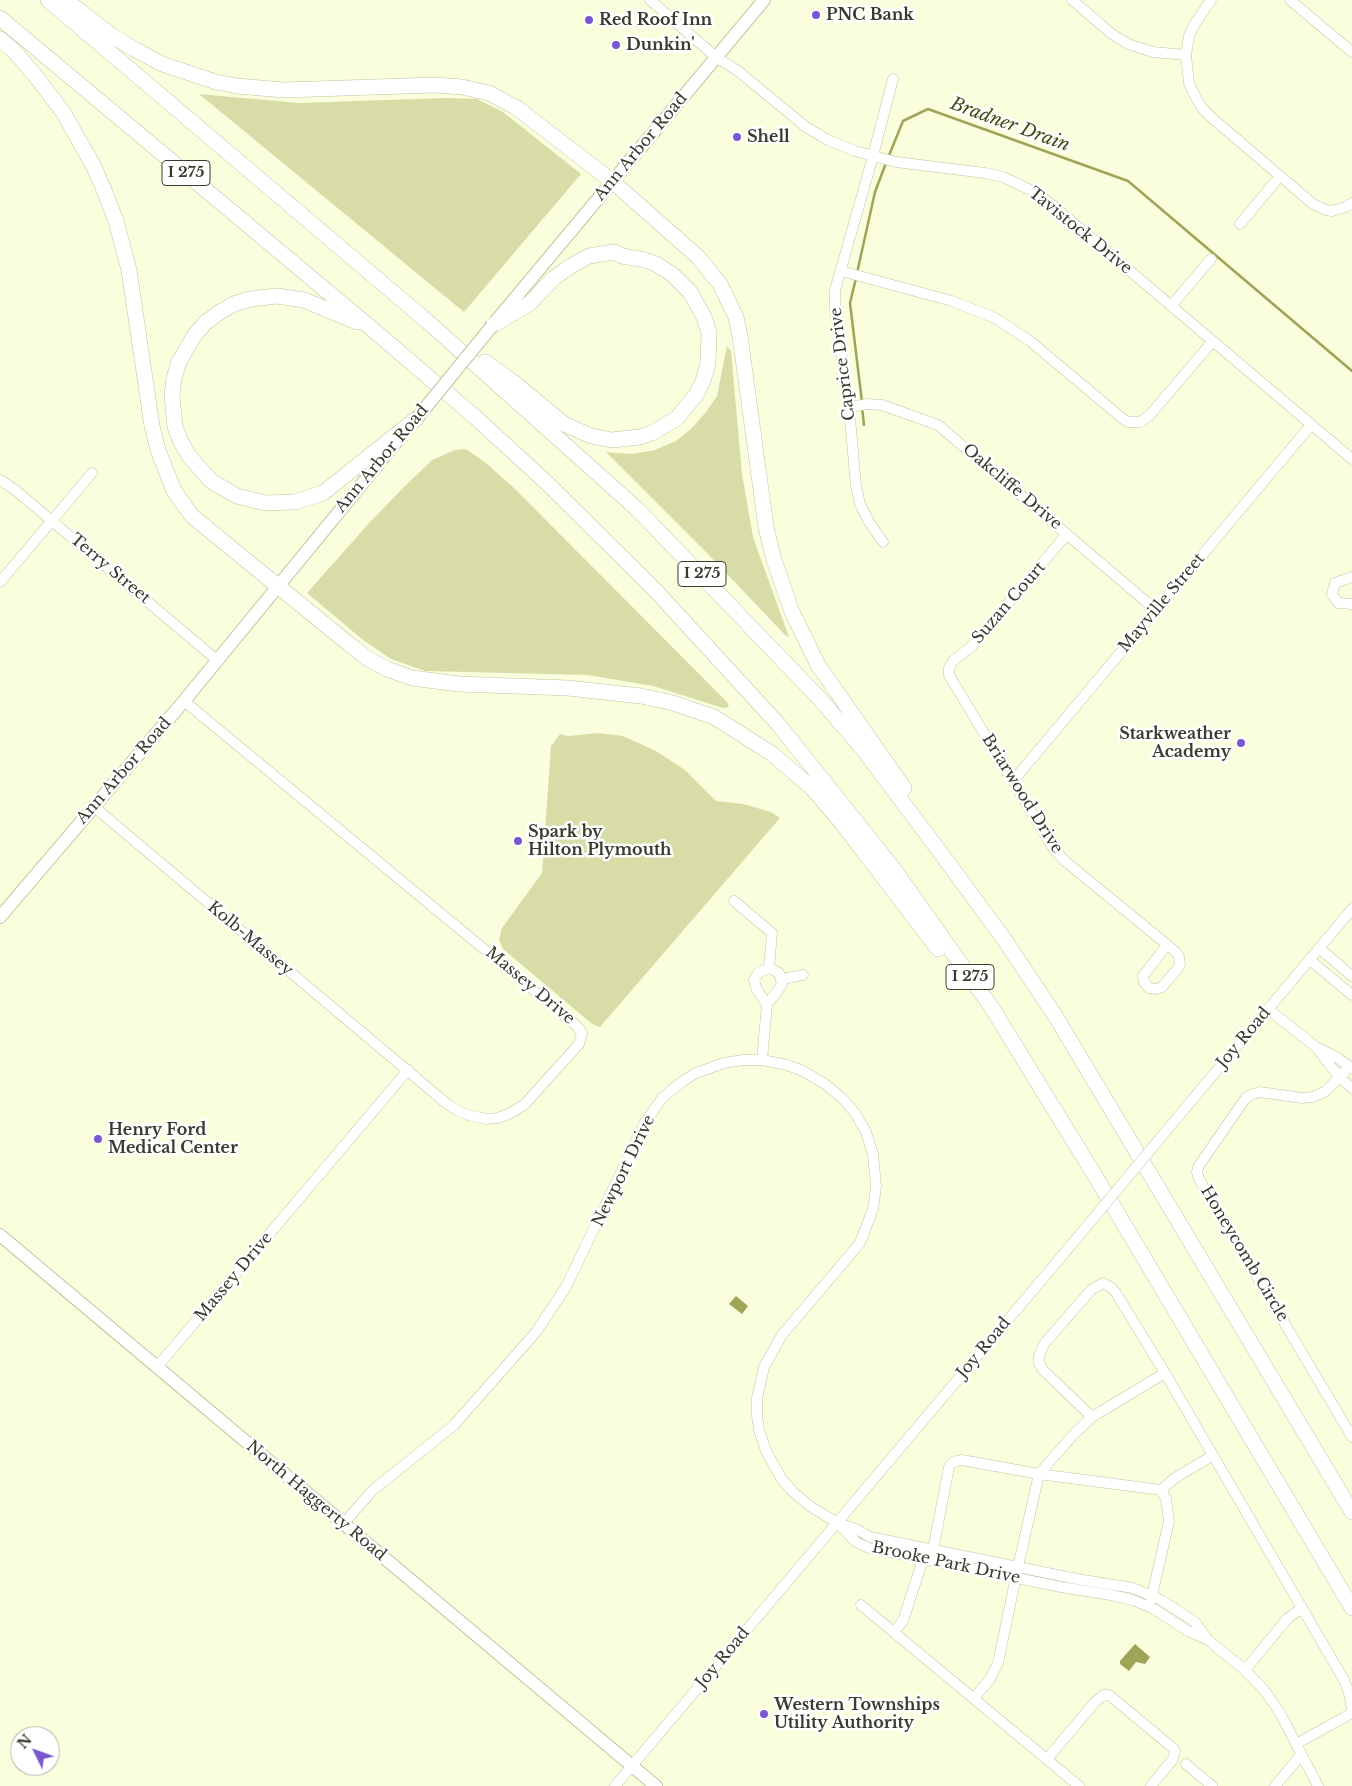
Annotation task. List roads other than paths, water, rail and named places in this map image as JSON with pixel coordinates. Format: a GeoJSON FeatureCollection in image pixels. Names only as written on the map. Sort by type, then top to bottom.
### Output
{"type":"FeatureCollection","features":[{"type":"Feature","properties":{"kind":"highway","name":"I 275"},"geometry":{"type":"LineString","coordinates":[[48,0],[428,322],[637,508],[826,706],[862,748],[943,856],[1004,939],[1056,1017],[1352,1512]]}},
{"type":"Feature","properties":{"kind":"highway"},"geometry":{"type":"LineString","coordinates":[[66,0],[111,35],[134,50],[172,67],[216,82],[237,86],[284,90],[462,86],[489,93],[517,108],[612,182],[698,257],[715,276],[728,297],[736,318],[766,527],[774,560],[790,606],[818,665],[930,825],[943,856]]}},
{"type":"Feature","properties":{"kind":"highway","name":"I 275"},"geometry":{"type":"LineString","coordinates":[[0,18],[475,417],[547,483],[656,591],[778,724],[890,864],[992,1008],[1097,1179],[1352,1608]]}},
{"type":"Feature","properties":{"kind":"highway"},"geometry":{"type":"LineString","coordinates":[[0,39],[14,51],[34,74],[63,112],[85,150],[104,190],[116,221],[129,270],[152,426],[158,450],[174,491],[185,508],[195,518],[368,659],[387,669],[412,678],[458,684],[568,688],[641,696],[673,703],[714,717],[771,752],[812,788],[841,822],[948,962],[992,1008]]}},
{"type":"Feature","properties":{"kind":"highway"},"geometry":{"type":"LineString","coordinates":[[428,322],[512,381],[564,424],[591,436],[603,439],[625,440],[640,437],[666,425],[688,406],[696,395],[708,364],[709,333],[704,317],[690,292],[672,274],[656,264],[622,256],[614,252],[589,256],[569,267],[554,278],[530,303],[492,326]]}},
{"type":"Feature","properties":{"kind":"highway"},"geometry":{"type":"LineString","coordinates":[[371,328],[294,297],[277,296],[250,299],[234,304],[220,312],[205,323],[194,336],[177,370],[172,394],[175,428],[188,456],[198,469],[222,489],[252,501],[278,504],[295,502],[323,493],[417,418]]}},
{"type":"Feature","properties":{"kind":"main road","name":"Ann Arbor Road"},"geometry":{"type":"LineString","coordinates":[[0,917],[218,661],[492,326],[764,0]]}},
{"type":"Feature","properties":{"kind":"main road","name":"North Haggerty Road"},"geometry":{"type":"LineString","coordinates":[[0,1235],[656,1786]]}},
{"type":"Feature","properties":{"kind":"street","name":"Tavistock Drive"},"geometry":{"type":"LineString","coordinates":[[650,0],[716,57],[738,71],[806,127],[841,146],[912,166],[985,173],[1003,177],[1021,185],[1051,204],[1352,459]]}},
{"type":"Feature","properties":{"kind":"street"},"geometry":{"type":"LineString","coordinates":[[1072,0],[1112,34],[1128,44],[1153,52],[1186,55]]}},
{"type":"Feature","properties":{"kind":"street"},"geometry":{"type":"LineString","coordinates":[[1211,0],[1194,24],[1189,36],[1186,55],[1186,70],[1189,83],[1194,96],[1202,108],[1319,208],[1332,211],[1339,210],[1352,203]]}},
{"type":"Feature","properties":{"kind":"street"},"geometry":{"type":"LineString","coordinates":[[1290,0],[1352,52]]}},
{"type":"Feature","properties":{"kind":"street","name":"Caprice Drive"},"geometry":{"type":"LineString","coordinates":[[883,542],[869,522],[860,504],[856,486],[849,407],[835,308],[835,290],[893,80]]}},
{"type":"Feature","properties":{"kind":"street"},"geometry":{"type":"LineString","coordinates":[[1240,224],[1280,176]]}},
{"type":"Feature","properties":{"kind":"street"},"geometry":{"type":"LineString","coordinates":[[1171,306],[1211,259]]}},
{"type":"Feature","properties":{"kind":"street"},"geometry":{"type":"LineString","coordinates":[[841,270],[952,301],[995,318],[1030,341],[1128,422],[1140,422],[1148,416],[1213,341]]}},
{"type":"Feature","properties":{"kind":"street","name":"Oakcliffe Drive"},"geometry":{"type":"LineString","coordinates":[[849,407],[868,404],[882,405],[938,425],[1156,610]]}},
{"type":"Feature","properties":{"kind":"street","name":"Mayville Street"},"geometry":{"type":"LineString","coordinates":[[1013,781],[1311,425]]}},
{"type":"Feature","properties":{"kind":"street"},"geometry":{"type":"LineString","coordinates":[[0,582],[92,472]]}},
{"type":"Feature","properties":{"kind":"street","name":"Terry Street"},"geometry":{"type":"LineString","coordinates":[[0,480],[52,520],[218,661]]}},
{"type":"Feature","properties":{"kind":"street","name":"Suzan Court"},"geometry":{"type":"LineString","coordinates":[[949,668],[953,662],[972,646],[1067,534]]}},
{"type":"Feature","properties":{"kind":"street"},"geometry":{"type":"LineString","coordinates":[[1352,577],[1335,583],[1332,594],[1338,603],[1352,604]]}},
{"type":"Feature","properties":{"kind":"street","name":"Briarwood Drive"},"geometry":{"type":"LineString","coordinates":[[949,668],[950,675],[1048,841],[1059,854],[1167,945],[1177,954],[1180,964],[1162,987],[1156,989],[1148,987],[1144,982],[1143,976],[1167,945]]}},
{"type":"Feature","properties":{"kind":"street","name":"Massey Drive"},"geometry":{"type":"LineString","coordinates":[[157,1367],[408,1070],[458,1111],[476,1118],[498,1118],[511,1114],[525,1104],[579,1044],[582,1033],[577,1026],[184,701]]}},
{"type":"Feature","properties":{"kind":"street","name":"Kolb-Massey"},"geometry":{"type":"LineString","coordinates":[[93,806],[408,1070]]}},
{"type":"Feature","properties":{"kind":"street"},"geometry":{"type":"LineString","coordinates":[[734,901],[772,934],[769,968]]}},
{"type":"Feature","properties":{"kind":"street","name":"Joy Road"},"geometry":{"type":"LineString","coordinates":[[615,1786],[1352,909]]}},
{"type":"Feature","properties":{"kind":"street"},"geometry":{"type":"LineString","coordinates":[[1319,948],[1352,976]]}},
{"type":"Feature","properties":{"kind":"street"},"geometry":{"type":"LineString","coordinates":[[1310,960],[1352,995]]}},
{"type":"Feature","properties":{"kind":"street"},"geometry":{"type":"LineString","coordinates":[[762,1060],[766,1004],[757,990],[754,980],[759,972],[769,968],[779,973],[782,979],[781,987],[766,1004]]}},
{"type":"Feature","properties":{"kind":"street"},"geometry":{"type":"LineString","coordinates":[[782,979],[803,975]]}},
{"type":"Feature","properties":{"kind":"street"},"geometry":{"type":"LineString","coordinates":[[1268,1010],[1316,1048],[1339,1077],[1352,1088]]}},
{"type":"Feature","properties":{"kind":"street"},"geometry":{"type":"LineString","coordinates":[[1316,1048],[1336,1056],[1351,1067]]}},
{"type":"Feature","properties":{"kind":"street","name":"Newport Drive"},"geometry":{"type":"LineString","coordinates":[[343,1524],[373,1490],[454,1425],[536,1332],[570,1280],[644,1124],[664,1097],[683,1081],[708,1068],[743,1060],[762,1060],[782,1064],[803,1071],[825,1084],[843,1099],[855,1113],[866,1132],[875,1164],[875,1199],[864,1234],[855,1250],[782,1335],[772,1350],[764,1367],[757,1398],[759,1430],[766,1451],[781,1478],[793,1492],[811,1507],[838,1522]]}},
{"type":"Feature","properties":{"kind":"street","name":"Honeycomb Circle"},"geometry":{"type":"LineString","coordinates":[[1351,1067],[1326,1091],[1313,1097],[1302,1098],[1260,1092],[1250,1095],[1245,1099],[1198,1167],[1197,1172],[1199,1179],[1352,1437]]}},
{"type":"Feature","properties":{"kind":"street"},"geometry":{"type":"LineString","coordinates":[[1092,1417],[1043,1370],[1039,1363],[1039,1356],[1044,1344],[1091,1290],[1102,1283],[1108,1285],[1116,1293],[1344,1680],[1350,1696],[1352,1714],[1296,1744]]}},
{"type":"Feature","properties":{"kind":"street"},"geometry":{"type":"LineString","coordinates":[[974,1698],[990,1679],[998,1663],[1039,1474],[1092,1417],[1165,1374]]}},
{"type":"Feature","properties":{"kind":"street"},"geometry":{"type":"LineString","coordinates":[[894,1632],[903,1621],[923,1559],[933,1550],[949,1467],[952,1463],[962,1460],[1039,1474],[1161,1490],[1175,1478],[1212,1456]]}},
{"type":"Feature","properties":{"kind":"street"},"geometry":{"type":"LineString","coordinates":[[1151,1601],[1169,1521],[1166,1499],[1161,1490]]}},
{"type":"Feature","properties":{"kind":"street","name":"Brooke Park Drive"},"geometry":{"type":"LineString","coordinates":[[838,1522],[870,1536],[1077,1579],[1121,1586],[1151,1601],[1179,1610],[1195,1622],[1208,1640],[1245,1670],[1265,1691],[1302,1754],[1318,1786]]}},
{"type":"Feature","properties":{"kind":"street","name":"Brooke Park Drive"},"geometry":{"type":"LineString","coordinates":[[838,1522],[859,1544],[869,1548],[1016,1578],[1151,1601]]}},
{"type":"Feature","properties":{"kind":"street"},"geometry":{"type":"LineString","coordinates":[[1118,1596],[1121,1586]]}},
{"type":"Feature","properties":{"kind":"street"},"geometry":{"type":"LineString","coordinates":[[861,1605],[1079,1786]]}},
{"type":"Feature","properties":{"kind":"street"},"geometry":{"type":"LineString","coordinates":[[1245,1670],[1287,1619],[1302,1608]]}},
{"type":"Feature","properties":{"kind":"street"},"geometry":{"type":"LineString","coordinates":[[1047,1759],[1096,1701],[1104,1695],[1109,1695],[1173,1748],[1173,1759],[1151,1786]]}},
{"type":"Feature","properties":{"kind":"street"},"geometry":{"type":"LineString","coordinates":[[1275,1786],[1302,1754]]}},
{"type":"Feature","properties":{"kind":"street"},"geometry":{"type":"LineString","coordinates":[[1186,1764],[1212,1786]]}},
{"type":"Feature","properties":{"kind":"waterway","name":"Bradner Drain"},"geometry":{"type":"LineString","coordinates":[[888,158],[903,121],[928,109],[1128,181],[1352,371]]}},
{"type":"Feature","properties":{"kind":"waterway","name":"Bradner Drain"},"geometry":{"type":"LineString","coordinates":[[857,273],[875,192],[886,163]]}},
{"type":"Feature","properties":{"kind":"waterway","name":"Bradner Drain"},"geometry":{"type":"LineString","coordinates":[[856,278],[850,303],[862,402]]}},
{"type":"Feature","properties":{"kind":"waterway","name":"Bradner Drain"},"geometry":{"type":"LineString","coordinates":[[862,407],[864,425]]}},
{"type":"Feature","properties":{"kind":"place","name":"PNC Bank"},"geometry":{"type":"Point","coordinates":[816,15]}},
{"type":"Feature","properties":{"kind":"place","name":"Red Roof Inn"},"geometry":{"type":"Point","coordinates":[589,20]}},
{"type":"Feature","properties":{"kind":"place","name":"Dunkin'"},"geometry":{"type":"Point","coordinates":[616,45]}},
{"type":"Feature","properties":{"kind":"place","name":"Shell"},"geometry":{"type":"Point","coordinates":[737,137]}},
{"type":"Feature","properties":{"kind":"place","name":"Starkweather Academy"},"geometry":{"type":"Point","coordinates":[1241,743]}},
{"type":"Feature","properties":{"kind":"place","name":"Spark by Hilton Plymouth"},"geometry":{"type":"Point","coordinates":[518,841]}},
{"type":"Feature","properties":{"kind":"place","name":"Henry Ford Medical Center"},"geometry":{"type":"Point","coordinates":[98,1139]}},
{"type":"Feature","properties":{"kind":"place","name":"Western Townships Utility Authority"},"geometry":{"type":"Point","coordinates":[764,1714]}}]}
